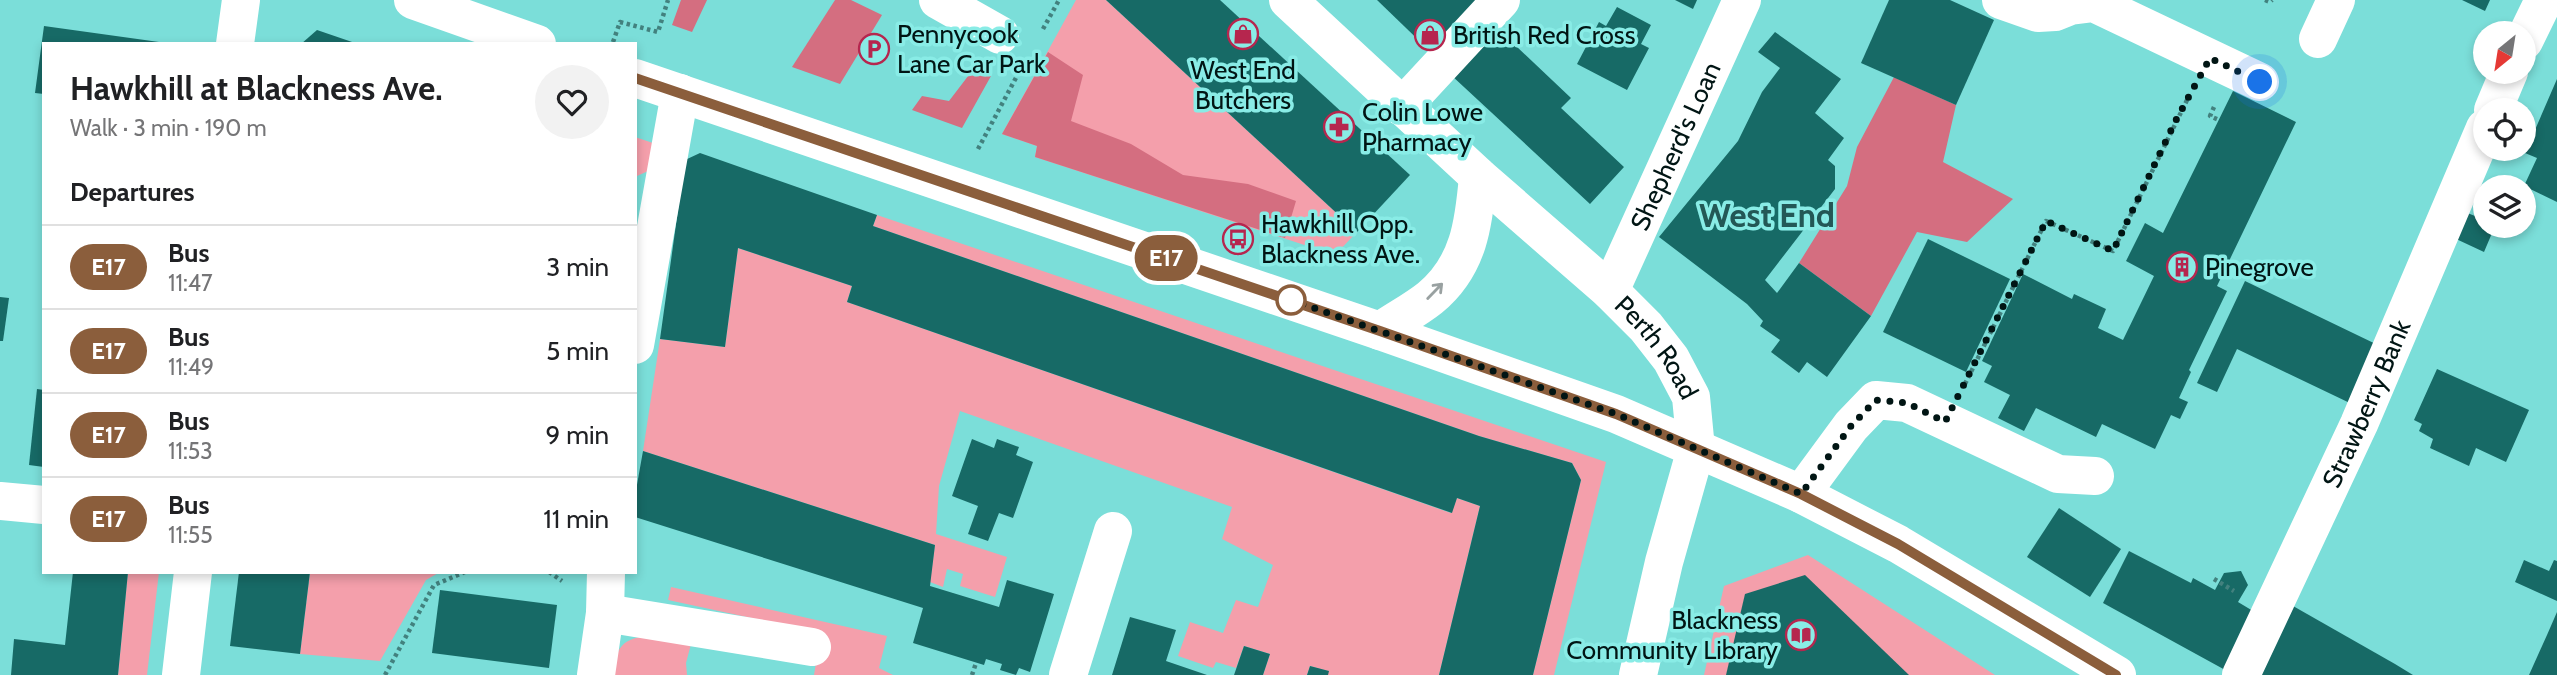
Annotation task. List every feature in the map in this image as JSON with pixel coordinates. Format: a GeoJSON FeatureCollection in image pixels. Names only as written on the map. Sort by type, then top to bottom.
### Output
{"type":"FeatureCollection","features":[{"type":"Feature","properties":{"kind":"street"},"geometry":{"type":"LineString","coordinates":[[235,42],[241,0]]}},
{"type":"Feature","properties":{"kind":"street"},"geometry":{"type":"LineString","coordinates":[[413,0],[531,42]]}},
{"type":"Feature","properties":{"kind":"street"},"geometry":{"type":"LineString","coordinates":[[938,0],[1000,35]]}},
{"type":"Feature","properties":{"kind":"street","name":"Perth Road"},"geometry":{"type":"LineString","coordinates":[[1288,0],[1478,176],[1610,290],[1646,327],[1676,369],[1691,397],[1696,449]]}},
{"type":"Feature","properties":{"kind":"street"},"geometry":{"type":"LineString","coordinates":[[1402,107],[1501,0]]}},
{"type":"Feature","properties":{"kind":"street","name":"Shepherd's Loan"},"geometry":{"type":"LineString","coordinates":[[1610,290],[1742,0]]}},
{"type":"Feature","properties":{"kind":"street"},"geometry":{"type":"LineString","coordinates":[[2001,0],[2038,13],[2094,3],[2260,82]]}},
{"type":"Feature","properties":{"kind":"street"},"geometry":{"type":"LineString","coordinates":[[2318,39],[2336,0]]}},
{"type":"Feature","properties":{"kind":"street"},"geometry":{"type":"LineString","coordinates":[[2533,21],[2543,0]]}},
{"type":"Feature","properties":{"kind":"street"},"geometry":{"type":"LineString","coordinates":[[637,79],[1584,401],[1801,494],[1898,544],[2116,675]]}},
{"type":"Feature","properties":{"kind":"street"},"geometry":{"type":"LineString","coordinates":[[637,318],[639,291],[680,93]]}},
{"type":"Feature","properties":{"kind":"street","name":"Strawberry Bank"},"geometry":{"type":"LineString","coordinates":[[2241,675],[2359,424],[2473,156]]}},
{"type":"Feature","properties":{"kind":"street"},"geometry":{"type":"LineString","coordinates":[[1380,331],[1431,297],[1457,266],[1474,223],[1478,176]]}},
{"type":"Feature","properties":{"kind":"street"},"geometry":{"type":"LineString","coordinates":[[1801,494],[1851,426],[1876,400],[1907,403],[2058,474],[2095,475]]}},
{"type":"Feature","properties":{"kind":"street"},"geometry":{"type":"LineString","coordinates":[[1638,675],[1664,562],[1696,449]]}},
{"type":"Feature","properties":{"kind":"street"},"geometry":{"type":"LineString","coordinates":[[0,501],[42,505]]}},
{"type":"Feature","properties":{"kind":"street"},"geometry":{"type":"LineString","coordinates":[[1068,675],[1113,531]]}},
{"type":"Feature","properties":{"kind":"street"},"geometry":{"type":"LineString","coordinates":[[181,675],[193,574]]}},
{"type":"Feature","properties":{"kind":"street"},"geometry":{"type":"LineString","coordinates":[[596,675],[605,613],[606,574]]}},
{"type":"Feature","properties":{"kind":"street"},"geometry":{"type":"LineString","coordinates":[[605,613],[813,647]]}},
{"type":"Feature","properties":{"kind":"path"},"geometry":{"type":"LineString","coordinates":[[613,42],[620,22],[658,32],[668,0]]}},
{"type":"Feature","properties":{"kind":"path"},"geometry":{"type":"LineString","coordinates":[[1037,39],[1059,0]]}},
{"type":"Feature","properties":{"kind":"path"},"geometry":{"type":"LineString","coordinates":[[2265,0],[2272,0]]}},
{"type":"Feature","properties":{"kind":"path"},"geometry":{"type":"LineString","coordinates":[[1945,422],[2046,221],[2113,251],[2176,120],[2210,58]]}},
{"type":"Feature","properties":{"kind":"path"},"geometry":{"type":"LineString","coordinates":[[958,187],[1019,72]]}},
{"type":"Feature","properties":{"kind":"path"},"geometry":{"type":"LineString","coordinates":[[2216,104],[2210,116],[2218,120]]}},
{"type":"Feature","properties":{"kind":"path"},"geometry":{"type":"LineString","coordinates":[[385,675],[434,585],[460,574]]}},
{"type":"Feature","properties":{"kind":"path"},"geometry":{"type":"LineString","coordinates":[[972,675],[976,663]]}},
{"type":"Feature","properties":{"kind":"shaded area"},"geometry":{"type":"Polygon","coordinates":[[[681,0],[707,0],[692,32],[672,25],[681,0]]]}},
{"type":"Feature","properties":{"kind":"shaded area"},"geometry":{"type":"Polygon","coordinates":[[[835,0],[851,0],[882,15],[840,84],[792,67],[835,0]]]}},
{"type":"Feature","properties":{"kind":"shaded area"},"geometry":{"type":"Polygon","coordinates":[[[1076,0],[1106,0],[1357,232],[1335,255],[1035,157],[1037,146],[1002,134],[1076,0]]]}},
{"type":"Feature","properties":{"kind":"shaded area"},"geometry":{"type":"Polygon","coordinates":[[[1048,52],[1083,75],[1071,121],[1131,144],[1183,175],[1248,184],[1296,201],[1285,238],[1035,157],[1037,146],[1002,134],[1048,52]]]}},
{"type":"Feature","properties":{"kind":"shaded area"},"geometry":{"type":"Polygon","coordinates":[[[975,67],[991,76],[962,128],[912,110],[922,96],[949,101],[975,67]]]}},
{"type":"Feature","properties":{"kind":"shaded area"},"geometry":{"type":"Polygon","coordinates":[[[1894,77],[1956,105],[1943,162],[2013,199],[1967,242],[1917,232],[1871,316],[1799,263],[1847,186],[1857,147],[1894,77]]]}},
{"type":"Feature","properties":{"kind":"shaded area"},"geometry":{"type":"Polygon","coordinates":[[[637,138],[659,145],[655,168],[637,176],[637,138]]]}},
{"type":"Feature","properties":{"kind":"shaded area"},"geometry":{"type":"Polygon","coordinates":[[[877,215],[1606,462],[1554,675],[1533,675],[1581,480],[1572,463],[1479,436],[873,226],[877,215]]]}},
{"type":"Feature","properties":{"kind":"shaded area"},"geometry":{"type":"Polygon","coordinates":[[[738,248],[852,286],[847,302],[1451,513],[1457,498],[1480,506],[1439,675],[1328,675],[1328,671],[1310,666],[1307,675],[1263,675],[1270,654],[1244,646],[1236,668],[1216,662],[1213,668],[1178,656],[1190,622],[1223,633],[1236,600],[1258,607],[1273,565],[1222,539],[1232,507],[960,411],[939,486],[936,534],[1007,557],[995,597],[960,586],[963,574],[947,569],[943,587],[930,582],[935,545],[643,451],[660,339],[725,347],[738,248]]]}},
{"type":"Feature","properties":{"kind":"shaded area"},"geometry":{"type":"Polygon","coordinates":[[[1808,555],[1995,675],[1704,675],[1724,586],[1808,555]]]}},
{"type":"Feature","properties":{"kind":"shaded area"},"geometry":{"type":"Polygon","coordinates":[[[128,574],[159,574],[147,675],[118,675],[128,574]]]}},
{"type":"Feature","properties":{"kind":"shaded area"},"geometry":{"type":"Polygon","coordinates":[[[310,574],[436,574],[426,580],[380,661],[300,654],[310,574]]]}},
{"type":"Feature","properties":{"kind":"shaded area"},"geometry":{"type":"Polygon","coordinates":[[[671,587],[887,636],[879,668],[893,675],[814,675],[821,633],[668,600],[671,587]]]}},
{"type":"Feature","properties":{"kind":"shaded area"},"geometry":{"type":"Polygon","coordinates":[[[652,635],[691,644],[686,663],[687,675],[611,675],[622,646],[633,639],[652,635]]]}},
{"type":"Feature","properties":{"kind":"building"},"geometry":{"type":"Polygon","coordinates":[[[1106,0],[1220,0],[1410,175],[1357,232],[1106,0]]]}},
{"type":"Feature","properties":{"kind":"building"},"geometry":{"type":"Polygon","coordinates":[[[1377,0],[1476,0],[1434,55],[1377,0]]]}},
{"type":"Feature","properties":{"kind":"building"},"geometry":{"type":"Polygon","coordinates":[[[1675,0],[1697,0],[1693,9],[1675,0]]]}},
{"type":"Feature","properties":{"kind":"building"},"geometry":{"type":"Polygon","coordinates":[[[1889,0],[1950,0],[1994,20],[1956,105],[1861,63],[1889,0]]]}},
{"type":"Feature","properties":{"kind":"building"},"geometry":{"type":"Polygon","coordinates":[[[2462,0],[2490,0],[2485,11],[2462,0]]]}},
{"type":"Feature","properties":{"kind":"building"},"geometry":{"type":"Polygon","coordinates":[[[1617,7],[1651,25],[1641,44],[1649,48],[1627,90],[1577,64],[1599,22],[1606,26],[1617,7]]]}},
{"type":"Feature","properties":{"kind":"building"},"geometry":{"type":"Polygon","coordinates":[[[44,26],[159,42],[42,42],[42,94],[35,93],[44,26]]]}},
{"type":"Feature","properties":{"kind":"building"},"geometry":{"type":"Polygon","coordinates":[[[1496,27],[1571,98],[1561,108],[1624,167],[1590,204],[1451,75],[1496,27]]]}},
{"type":"Feature","properties":{"kind":"building"},"geometry":{"type":"Polygon","coordinates":[[[317,30],[352,42],[303,42],[317,30]]]}},
{"type":"Feature","properties":{"kind":"building"},"geometry":{"type":"Polygon","coordinates":[[[1775,32],[1841,79],[1815,113],[1844,138],[1828,160],[1835,166],[1835,189],[1765,280],[1777,293],[1799,263],[1871,316],[1827,377],[1807,362],[1799,373],[1771,352],[1780,340],[1760,326],[1763,321],[1747,304],[1659,237],[1738,141],[1762,92],[1780,68],[1758,52],[1775,32]]]}},
{"type":"Feature","properties":{"kind":"building"},"geometry":{"type":"Polygon","coordinates":[[[2557,79],[2557,202],[2536,192],[2536,175],[2529,175],[2537,158],[2536,128],[2557,79]]]}},
{"type":"Feature","properties":{"kind":"building","name":"Pinegrove"},"geometry":{"type":"Polygon","coordinates":[[[2233,91],[2296,122],[2217,286],[2227,291],[2189,370],[2191,372],[2179,398],[2188,402],[2180,419],[2171,415],[2155,449],[2102,424],[2096,437],[2036,408],[2024,431],[1998,418],[2010,395],[1984,382],[1992,366],[1982,361],[2023,274],[2072,299],[2074,294],[2106,309],[2098,328],[2123,340],[2154,276],[2126,261],[2145,223],[2163,233],[2233,91]]]}},
{"type":"Feature","properties":{"kind":"building"},"geometry":{"type":"Polygon","coordinates":[[[700,153],[877,215],[873,226],[1479,436],[1572,463],[1581,480],[1533,675],[1439,675],[1480,506],[1457,498],[1452,513],[847,302],[852,286],[738,248],[725,347],[660,339],[685,160],[700,153]]]}},
{"type":"Feature","properties":{"kind":"building"},"geometry":{"type":"Polygon","coordinates":[[[2465,212],[2473,215],[2473,238],[2490,238],[2484,252],[2454,238],[2465,212]]]}},
{"type":"Feature","properties":{"kind":"building"},"geometry":{"type":"Polygon","coordinates":[[[1928,239],[2010,279],[1966,372],[1883,332],[1928,239]]]}},
{"type":"Feature","properties":{"kind":"building"},"geometry":{"type":"Polygon","coordinates":[[[2245,281],[2382,347],[2354,405],[2237,349],[2217,392],[2197,383],[2245,281]]]}},
{"type":"Feature","properties":{"kind":"building"},"geometry":{"type":"Polygon","coordinates":[[[0,297],[9,298],[3,341],[0,341],[0,297]]]}},
{"type":"Feature","properties":{"kind":"building"},"geometry":{"type":"Polygon","coordinates":[[[2437,369],[2529,410],[2506,462],[2476,448],[2469,466],[2430,448],[2433,439],[2419,431],[2422,424],[2414,420],[2437,369]]]}},
{"type":"Feature","properties":{"kind":"building"},"geometry":{"type":"Polygon","coordinates":[[[37,389],[42,390],[42,467],[29,465],[37,389]]]}},
{"type":"Feature","properties":{"kind":"building"},"geometry":{"type":"Polygon","coordinates":[[[972,439],[994,448],[997,439],[1019,447],[1016,455],[1033,462],[1013,518],[999,513],[988,541],[968,534],[978,506],[952,496],[972,439]]]}},
{"type":"Feature","properties":{"kind":"building"},"geometry":{"type":"Polygon","coordinates":[[[643,451],[935,545],[930,586],[999,607],[1007,580],[1054,594],[1030,672],[1019,668],[1016,675],[1000,670],[1002,664],[986,659],[984,665],[913,643],[923,608],[637,518],[637,485],[643,451]]]}},
{"type":"Feature","properties":{"kind":"building"},"geometry":{"type":"Polygon","coordinates":[[[2059,508],[2121,549],[2090,597],[2027,557],[2059,508]]]}},
{"type":"Feature","properties":{"kind":"building"},"geometry":{"type":"Polygon","coordinates":[[[2129,551],[2191,583],[2193,578],[2215,590],[2224,573],[2241,571],[2248,585],[2238,602],[2258,614],[2227,671],[2103,603],[2129,551]]]}},
{"type":"Feature","properties":{"kind":"building"},"geometry":{"type":"Polygon","coordinates":[[[2524,560],[2549,571],[2554,560],[2557,561],[2557,601],[2515,582],[2524,560]]]}},
{"type":"Feature","properties":{"kind":"building"},"geometry":{"type":"Polygon","coordinates":[[[73,574],[128,574],[118,675],[11,675],[14,639],[65,645],[73,574]]]}},
{"type":"Feature","properties":{"kind":"building"},"geometry":{"type":"Polygon","coordinates":[[[239,574],[310,574],[300,654],[230,646],[239,574]]]}},
{"type":"Feature","properties":{"kind":"building","name":"Blackness Community Library"},"geometry":{"type":"Polygon","coordinates":[[[1805,575],[1909,675],[1726,675],[1745,594],[1805,575]]]}},
{"type":"Feature","properties":{"kind":"building"},"geometry":{"type":"Polygon","coordinates":[[[440,590],[557,605],[549,668],[432,653],[440,590]]]}},
{"type":"Feature","properties":{"kind":"building"},"geometry":{"type":"Polygon","coordinates":[[[2286,602],[2395,664],[2413,675],[2253,675],[2286,602]]]}},
{"type":"Feature","properties":{"kind":"building"},"geometry":{"type":"Polygon","coordinates":[[[2557,612],[2557,675],[2529,675],[2547,635],[2557,612]]]}},
{"type":"Feature","properties":{"kind":"building"},"geometry":{"type":"Polygon","coordinates":[[[1130,617],[1176,630],[1166,661],[1207,675],[1112,675],[1130,617]]]}},
{"type":"Feature","properties":{"kind":"building"},"geometry":{"type":"Polygon","coordinates":[[[1244,646],[1270,654],[1263,675],[1234,675],[1244,646]]]}},
{"type":"Feature","properties":{"kind":"building"},"geometry":{"type":"Polygon","coordinates":[[[1310,666],[1329,671],[1328,675],[1307,675],[1310,666]]]}},
{"type":"Feature","properties":{"kind":"bus line","name":"E17"},"geometry":{"type":"LineString","coordinates":[[637,79],[1584,401],[1801,494],[1898,544],[2116,675]]}},
{"type":"Feature","properties":{"kind":"place","name":"West End Butchers"},"geometry":{"type":"Point","coordinates":[1243,34]}},
{"type":"Feature","properties":{"kind":"place","name":"British Red Cross"},"geometry":{"type":"Point","coordinates":[1430,35]}},
{"type":"Feature","properties":{"kind":"place","name":"Pennycook Lane Car Park"},"geometry":{"type":"Point","coordinates":[874,49]}},
{"type":"Feature","properties":{"kind":"place","name":"Colin Lowe Pharmacy"},"geometry":{"type":"Point","coordinates":[1339,127]}},
{"type":"Feature","properties":{"kind":"place","name":"Hawkhill Opp. Blackness Ave."},"geometry":{"type":"Point","coordinates":[1238,239]}},
{"type":"Feature","properties":{"kind":"place","name":"Pinegrove"},"geometry":{"type":"Point","coordinates":[2182,267]}},
{"type":"Feature","properties":{"kind":"place","name":"Blackness Community Library"},"geometry":{"type":"Point","coordinates":[1801,635]}},
{"type":"Feature","properties":{"kind":"district","name":"West End"},"geometry":{"type":"Point","coordinates":[1767,215]}},
{"type":"Feature","properties":{"kind":"route"},"geometry":{"type":"LineString","coordinates":[[1291,300],[1584,401],[1801,494],[1851,426],[1876,400],[1907,403],[1945,422],[2046,221],[2113,251],[2176,120],[2210,58],[2260,82]]}}]}
